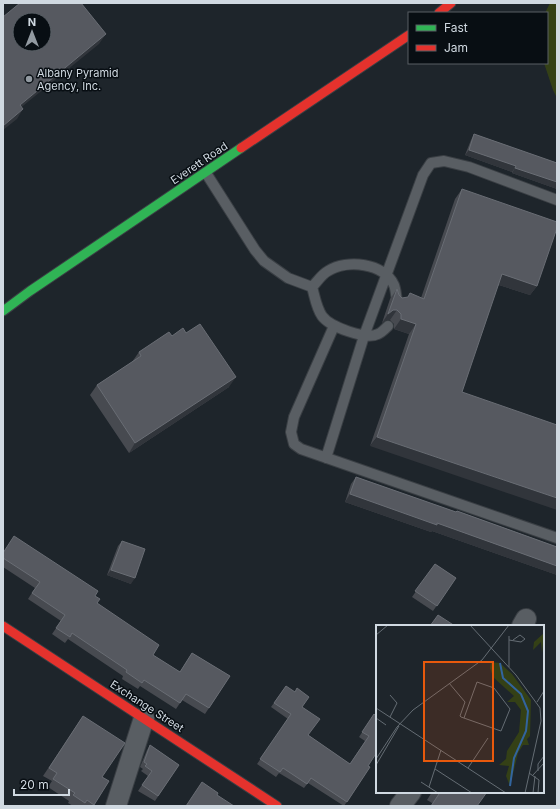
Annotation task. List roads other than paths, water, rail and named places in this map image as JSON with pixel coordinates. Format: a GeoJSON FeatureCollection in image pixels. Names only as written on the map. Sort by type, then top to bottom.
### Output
{"type":"FeatureCollection","features":[{"type":"Feature","properties":{"kind":"street"},"geometry":{"type":"LineString","coordinates":[[440,12],[451,3]]}},
{"type":"Feature","properties":{"kind":"street","name":"Everett Road"},"geometry":{"type":"LineString","coordinates":[[3,311],[37,286],[408,36]]}},
{"type":"Feature","properties":{"kind":"street","name":"Exchange Street"},"geometry":{"type":"LineString","coordinates":[[3,626],[277,806]]}},
{"type":"Feature","properties":{"kind":"street"},"geometry":{"type":"LineString","coordinates":[[116,806],[144,718]]}},
{"type":"Feature","properties":{"kind":"street"},"geometry":{"type":"LineString","coordinates":[[400,806],[410,793]]}},
{"type":"Feature","properties":{"kind":"lane"},"geometry":{"type":"LineString","coordinates":[[326,458],[364,336],[386,274],[423,175],[431,163],[444,161],[469,167],[557,200]]}},
{"type":"Feature","properties":{"kind":"lane"},"geometry":{"type":"LineString","coordinates":[[206,173],[255,250],[264,261],[288,278],[312,287]]}},
{"type":"Feature","properties":{"kind":"lane"},"geometry":{"type":"LineString","coordinates":[[312,287],[327,271],[345,264],[366,265],[386,274],[395,286],[397,301]]}},
{"type":"Feature","properties":{"kind":"lane"},"geometry":{"type":"LineString","coordinates":[[312,287],[316,305],[323,317],[334,326],[364,336],[378,334],[388,326]]}},
{"type":"Feature","properties":{"kind":"lane"},"geometry":{"type":"LineString","coordinates":[[334,326],[294,417],[291,432],[294,444],[301,449],[326,458],[557,538]]}},
{"type":"Feature","properties":{"kind":"place","name":"Albany Pyramid Agency, Inc."},"geometry":{"type":"Point","coordinates":[29,79]}}]}
